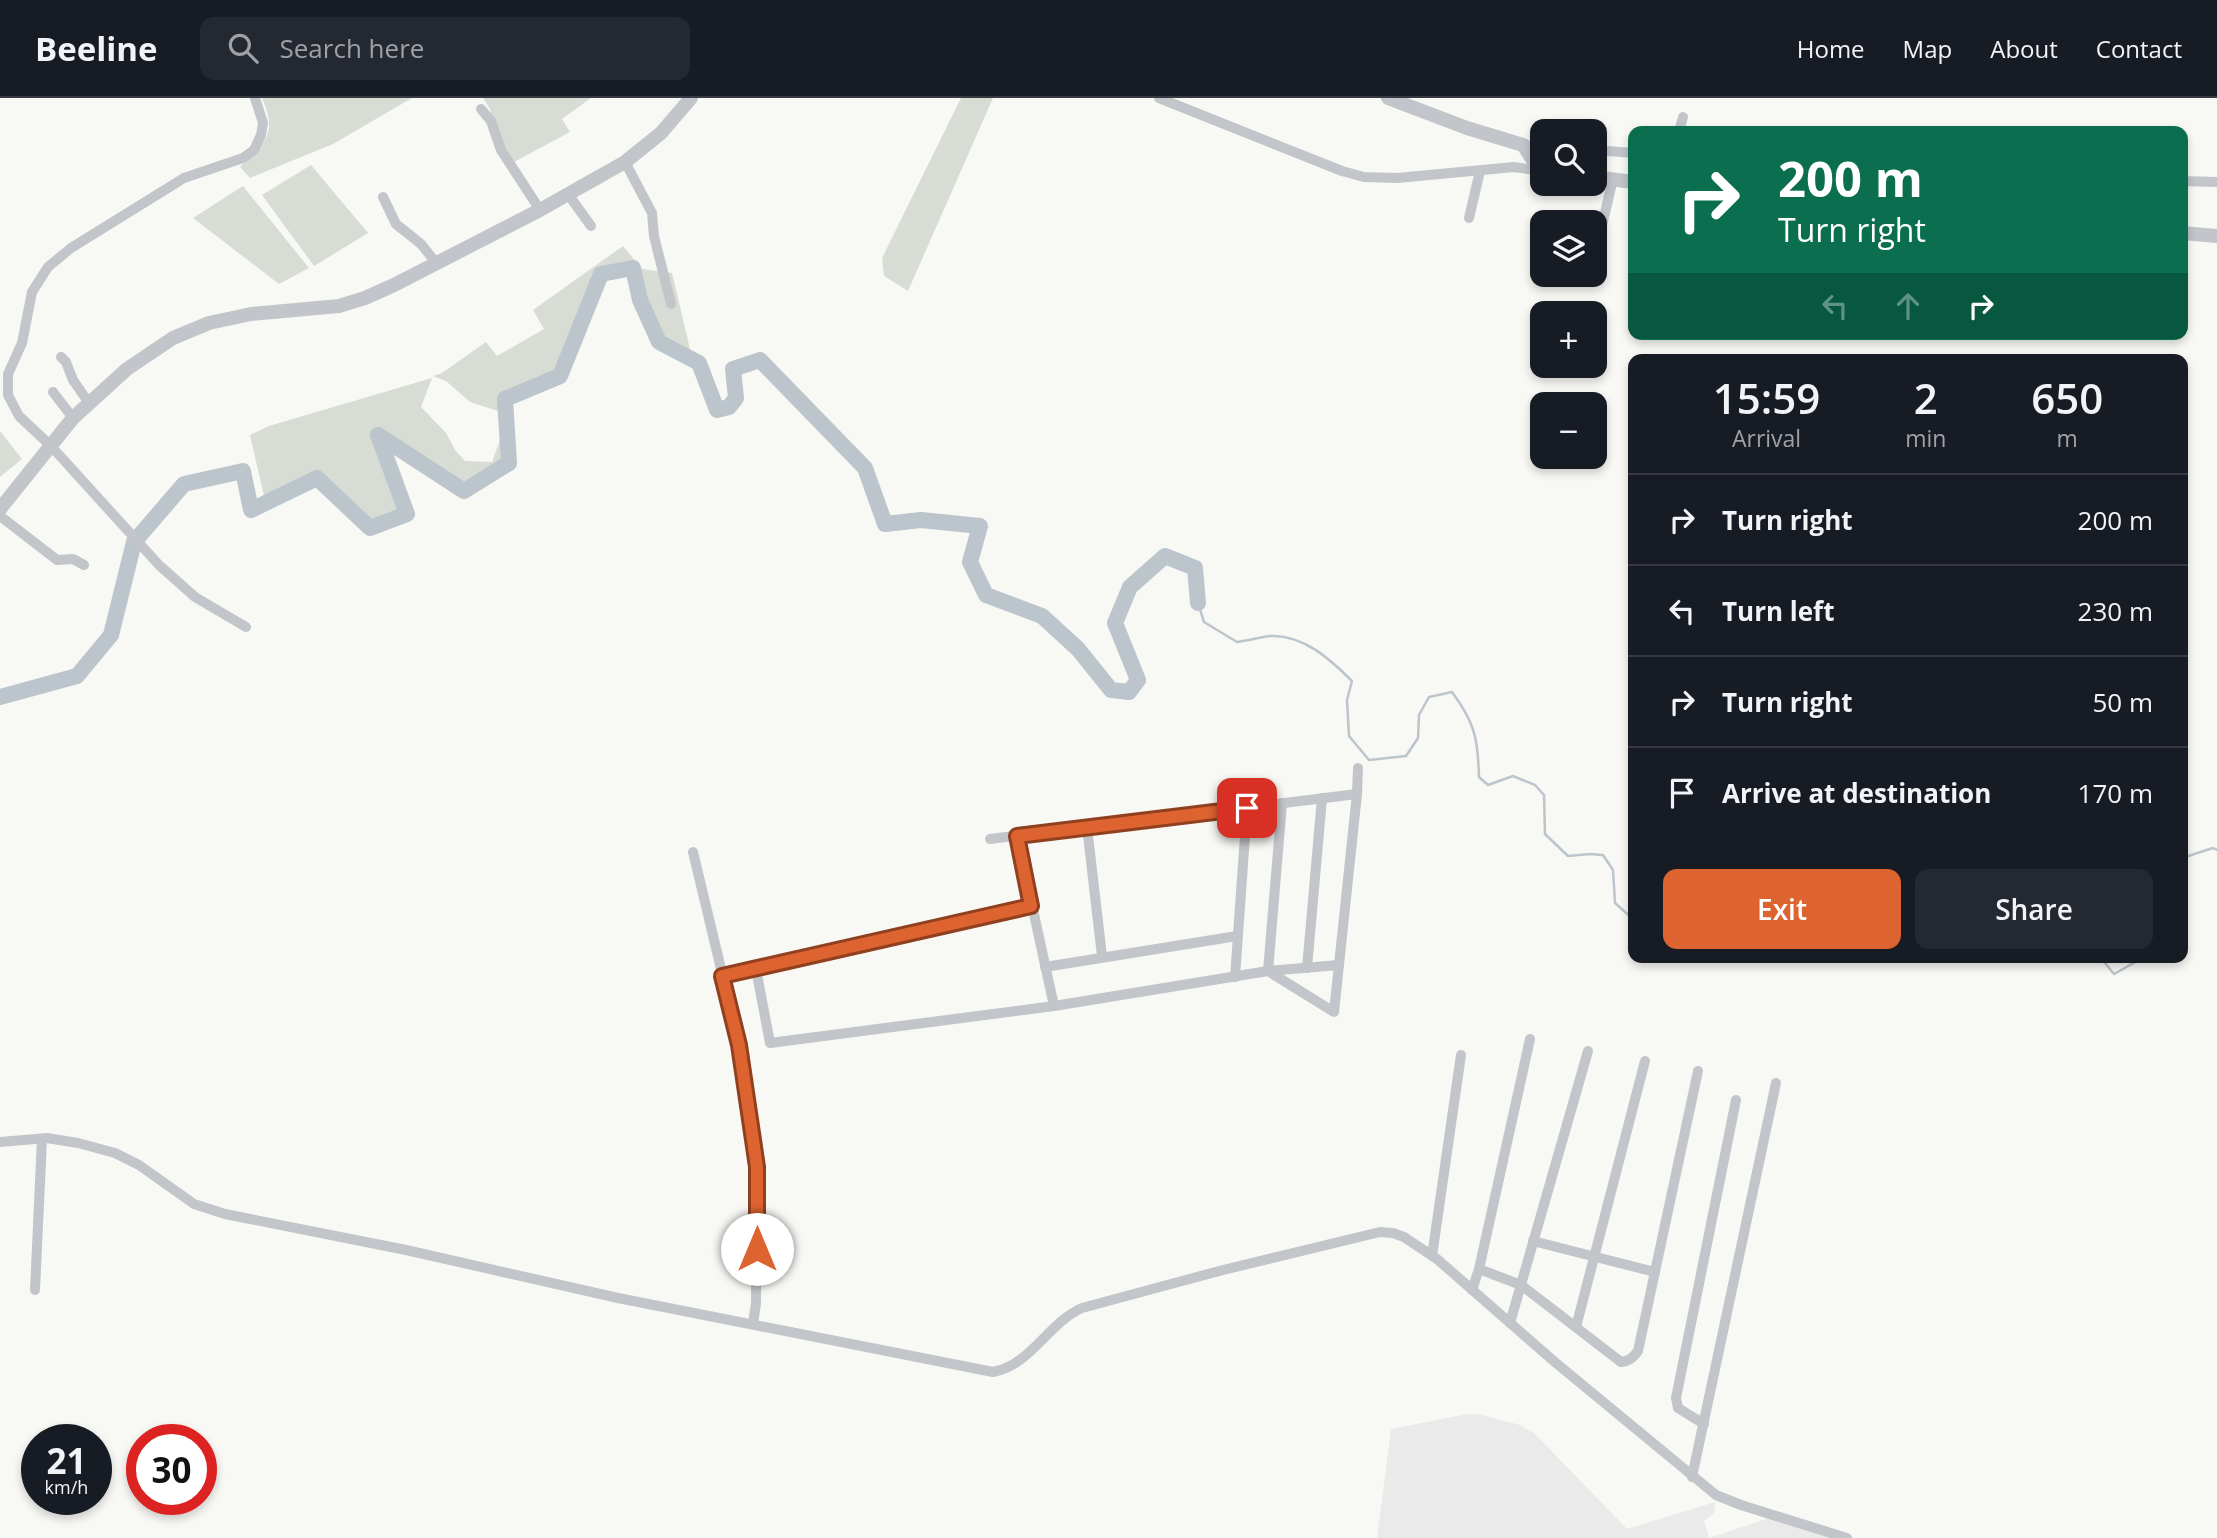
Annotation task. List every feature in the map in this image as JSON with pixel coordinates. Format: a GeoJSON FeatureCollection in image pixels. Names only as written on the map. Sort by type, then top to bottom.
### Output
{"type":"FeatureCollection","features":[{"type":"Feature","properties":{"kind":"street"},"geometry":{"type":"LineString","coordinates":[[246,627],[195,597],[153,558],[51,446],[19,416],[8,395],[8,374],[22,343],[32,292],[48,267],[71,248],[184,178],[243,158],[254,150],[263,123],[255,98]]}},
{"type":"Feature","properties":{"kind":"street"},"geometry":{"type":"LineString","coordinates":[[0,509],[73,418],[139,361],[173,338],[209,323],[251,314],[323,308],[377,293],[437,264],[625,162],[662,133],[691,98]]}},
{"type":"Feature","properties":{"kind":"street"},"geometry":{"type":"LineString","coordinates":[[1159,98],[1354,175],[1397,178],[1514,167],[1530,169]]}},
{"type":"Feature","properties":{"kind":"street"},"geometry":{"type":"LineString","coordinates":[[1388,98],[1467,128],[1530,146]]}},
{"type":"Feature","properties":{"kind":"street"},"geometry":{"type":"LineString","coordinates":[[481,108],[491,121],[501,150],[540,209]]}},
{"type":"Feature","properties":{"kind":"street"},"geometry":{"type":"LineString","coordinates":[[1681,126],[1684,117]]}},
{"type":"Feature","properties":{"kind":"street"},"geometry":{"type":"LineString","coordinates":[[1523,145],[1530,156]]}},
{"type":"Feature","properties":{"kind":"street"},"geometry":{"type":"LineString","coordinates":[[1607,151],[1628,153]]}},
{"type":"Feature","properties":{"kind":"street"},"geometry":{"type":"LineString","coordinates":[[625,162],[652,213],[654,236],[671,304]]}},
{"type":"Feature","properties":{"kind":"street"},"geometry":{"type":"LineString","coordinates":[[1469,218],[1480,172]]}},
{"type":"Feature","properties":{"kind":"street"},"geometry":{"type":"LineString","coordinates":[[1607,178],[1628,181]]}},
{"type":"Feature","properties":{"kind":"street"},"geometry":{"type":"LineString","coordinates":[[1606,210],[1613,179]]}},
{"type":"Feature","properties":{"kind":"street"},"geometry":{"type":"LineString","coordinates":[[2188,181],[2217,182]]}},
{"type":"Feature","properties":{"kind":"street"},"geometry":{"type":"LineString","coordinates":[[568,194],[591,226]]}},
{"type":"Feature","properties":{"kind":"street"},"geometry":{"type":"LineString","coordinates":[[383,197],[396,224],[421,244],[437,264]]}},
{"type":"Feature","properties":{"kind":"street"},"geometry":{"type":"LineString","coordinates":[[2188,234],[2217,236]]}},
{"type":"Feature","properties":{"kind":"street"},"geometry":{"type":"LineString","coordinates":[[61,357],[89,403]]}},
{"type":"Feature","properties":{"kind":"street"},"geometry":{"type":"LineString","coordinates":[[53,392],[73,418]]}},
{"type":"Feature","properties":{"kind":"street"},"geometry":{"type":"LineString","coordinates":[[0,516],[57,560],[73,559],[83,565]]}},
{"type":"Feature","properties":{"kind":"street"},"geometry":{"type":"LineString","coordinates":[[1268,971],[1334,1012],[1358,768]]}},
{"type":"Feature","properties":{"kind":"street"},"geometry":{"type":"LineString","coordinates":[[990,839],[1357,794]]}},
{"type":"Feature","properties":{"kind":"street"},"geometry":{"type":"LineString","coordinates":[[1307,968],[1322,799]]}},
{"type":"Feature","properties":{"kind":"street"},"geometry":{"type":"LineString","coordinates":[[1268,971],[1282,803]]}},
{"type":"Feature","properties":{"kind":"street"},"geometry":{"type":"LineString","coordinates":[[1235,977],[1247,808]]}},
{"type":"Feature","properties":{"kind":"street"},"geometry":{"type":"LineString","coordinates":[[1087,827],[1102,956]]}},
{"type":"Feature","properties":{"kind":"street"},"geometry":{"type":"LineString","coordinates":[[1017,836],[1054,1006]]}},
{"type":"Feature","properties":{"kind":"street"},"geometry":{"type":"LineString","coordinates":[[692,852],[739,1045],[757,1167],[757,1303],[753,1324]]}},
{"type":"Feature","properties":{"kind":"street"},"geometry":{"type":"LineString","coordinates":[[722,976],[1031,906]]}},
{"type":"Feature","properties":{"kind":"street"},"geometry":{"type":"LineString","coordinates":[[1045,967],[1237,936]]}},
{"type":"Feature","properties":{"kind":"street"},"geometry":{"type":"LineString","coordinates":[[756,969],[770,1043],[1054,1006],[1268,971],[1339,965]]}},
{"type":"Feature","properties":{"kind":"street"},"geometry":{"type":"LineString","coordinates":[[1472,1290],[1530,1039]]}},
{"type":"Feature","properties":{"kind":"street"},"geometry":{"type":"LineString","coordinates":[[1510,1323],[1588,1051]]}},
{"type":"Feature","properties":{"kind":"street"},"geometry":{"type":"LineString","coordinates":[[1432,1256],[1461,1055]]}},
{"type":"Feature","properties":{"kind":"street"},"geometry":{"type":"LineString","coordinates":[[1576,1327],[1645,1061]]}},
{"type":"Feature","properties":{"kind":"street"},"geometry":{"type":"LineString","coordinates":[[1479,1269],[1521,1285],[1621,1362],[1628,1362],[1638,1351],[1698,1071]]}},
{"type":"Feature","properties":{"kind":"street"},"geometry":{"type":"LineString","coordinates":[[1692,1477],[1776,1083]]}},
{"type":"Feature","properties":{"kind":"street"},"geometry":{"type":"LineString","coordinates":[[1704,1424],[1678,1408],[1676,1398],[1736,1100]]}},
{"type":"Feature","properties":{"kind":"street"},"geometry":{"type":"LineString","coordinates":[[35,1290],[42,1139]]}},
{"type":"Feature","properties":{"kind":"street"},"geometry":{"type":"LineString","coordinates":[[0,1142],[42,1139],[78,1143],[115,1153],[139,1165],[194,1204],[225,1214],[406,1250],[618,1298],[993,1372],[1007,1368],[1024,1357],[1075,1312],[1141,1292],[1380,1232],[1393,1233],[1404,1237],[1432,1256],[1716,1495],[1847,1538]]}},
{"type":"Feature","properties":{"kind":"street"},"geometry":{"type":"LineString","coordinates":[[1533,1241],[1655,1272]]}},
{"type":"Feature","properties":{"kind":"shaded area"},"geometry":{"type":"Polygon","coordinates":[[[262,98],[412,98],[333,144],[250,178],[240,167],[262,143],[269,129],[262,98]]]}},
{"type":"Feature","properties":{"kind":"shaded area"},"geometry":{"type":"Polygon","coordinates":[[[483,98],[591,98],[562,119],[570,132],[514,162],[498,142],[490,109],[483,98]]]}},
{"type":"Feature","properties":{"kind":"shaded area"},"geometry":{"type":"Polygon","coordinates":[[[961,98],[993,98],[908,291],[884,276],[882,258],[961,98]]]}},
{"type":"Feature","properties":{"kind":"shaded area"},"geometry":{"type":"Polygon","coordinates":[[[311,165],[368,233],[314,266],[262,195],[311,165]]]}},
{"type":"Feature","properties":{"kind":"shaded area"},"geometry":{"type":"Polygon","coordinates":[[[243,186],[309,268],[279,284],[193,218],[243,186]]]}},
{"type":"Feature","properties":{"kind":"shaded area"},"geometry":{"type":"Polygon","coordinates":[[[623,246],[642,269],[672,273],[694,366],[653,344],[636,309],[629,276],[604,280],[562,381],[512,404],[515,469],[478,490],[459,497],[388,448],[414,517],[367,534],[316,483],[267,509],[250,435],[269,426],[432,378],[421,407],[446,433],[465,461],[492,462],[500,440],[501,412],[470,402],[446,381],[433,376],[442,373],[486,342],[497,356],[544,329],[533,310],[623,246]]]}},
{"type":"Feature","properties":{"kind":"shaded area"},"geometry":{"type":"Polygon","coordinates":[[[0,431],[22,459],[0,477],[0,431]]]}},
{"type":"Feature","properties":{"kind":"shaded area"},"geometry":{"type":"Polygon","coordinates":[[[1468,1414],[1520,1425],[1535,1434],[1627,1529],[1715,1502],[1714,1513],[1704,1521],[1709,1538],[1377,1538],[1391,1429],[1468,1414]]]}},
{"type":"Feature","properties":{"kind":"shaded area"},"geometry":{"type":"Polygon","coordinates":[[[1769,1518],[1832,1538],[1709,1538],[1769,1518]]]}},
{"type":"Feature","properties":{"kind":"waterway"},"geometry":{"type":"LineString","coordinates":[[0,697],[77,676],[111,635],[134,542],[184,484],[243,471],[251,510],[317,478],[370,528],[407,514],[378,435],[464,491],[509,463],[505,399],[560,376],[601,274],[633,268],[640,300],[659,342],[699,363],[717,410],[729,407],[736,398],[733,369],[760,360],[865,468],[885,524],[921,520],[980,526],[970,562],[986,595],[1042,616],[1078,649],[1111,690],[1129,692],[1138,680],[1115,623],[1130,587],[1165,556],[1195,568],[1198,603]]}},
{"type":"Feature","properties":{"kind":"waterway"},"geometry":{"type":"LineString","coordinates":[[1198,603],[1204,622],[1237,642],[1282,636],[1316,650],[1335,665],[1352,681],[1347,700],[1349,736],[1369,760],[1406,756],[1418,738],[1419,715],[1429,697],[1452,692],[1466,713],[1474,732],[1479,777],[1488,785],[1513,776],[1535,785],[1544,795],[1545,834],[1568,856],[1603,855],[1613,870],[1615,903],[1628,915]]}},
{"type":"Feature","properties":{"kind":"waterway"},"geometry":{"type":"LineString","coordinates":[[2188,856],[2213,848],[2217,850]]}},
{"type":"Feature","properties":{"kind":"waterway"},"geometry":{"type":"LineString","coordinates":[[2105,963],[2114,974],[2134,963]]}},
{"type":"Feature","properties":{"kind":"route"},"geometry":{"type":"LineString","coordinates":[[757,1249],[757,1167],[739,1045],[722,976],[1031,906],[1017,836],[1247,808]]}}]}
